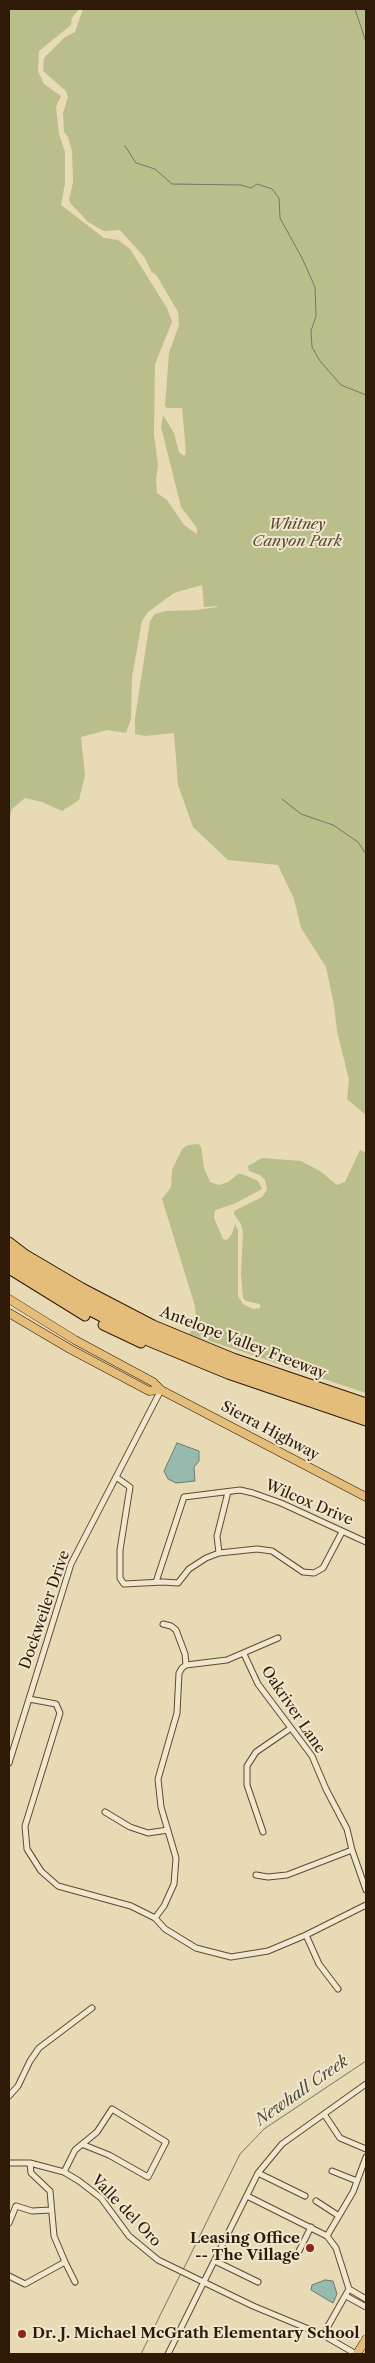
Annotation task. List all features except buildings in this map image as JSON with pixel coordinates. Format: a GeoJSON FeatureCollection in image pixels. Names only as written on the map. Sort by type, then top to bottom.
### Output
{"type":"FeatureCollection","features":[{"type":"Feature","properties":{"kind":"highway","name":"Antelope Valley Freeway"},"geometry":{"type":"LineString","coordinates":[[9,1242],[26,1256],[153,1325],[189,1353],[366,1426]]}},
{"type":"Feature","properties":{"kind":"highway"},"geometry":{"type":"LineString","coordinates":[[9,1251],[99,1307],[228,1374],[366,1421]]}},
{"type":"Feature","properties":{"kind":"highway"},"geometry":{"type":"LineString","coordinates":[[9,1261],[78,1305],[132,1333],[366,1412]]}},
{"type":"Feature","properties":{"kind":"highway","name":"Antelope Valley Freeway"},"geometry":{"type":"LineString","coordinates":[[9,1269],[70,1308],[123,1336],[366,1403]]}},
{"type":"Feature","properties":{"kind":"main road","name":"Sierra Highway"},"geometry":{"type":"LineString","coordinates":[[9,1299],[75,1340],[153,1382],[161,1390],[366,1497]]}},
{"type":"Feature","properties":{"kind":"main road","name":"Sierra Highway"},"geometry":{"type":"LineString","coordinates":[[9,1313],[83,1356],[149,1391],[161,1390]]}},
{"type":"Feature","properties":{"kind":"main road"},"geometry":{"type":"LineString","coordinates":[[357,2354],[366,2339]]}},
{"type":"Feature","properties":{"kind":"street","name":"Dockweiler Drive"},"geometry":{"type":"LineString","coordinates":[[9,1764],[71,1564],[161,1390]]}},
{"type":"Feature","properties":{"kind":"street"},"geometry":{"type":"LineString","coordinates":[[116,1477],[130,1488],[122,1524],[119,1574],[124,1584],[180,1582],[192,1566],[219,1553],[268,1549],[303,1572],[314,1573],[323,1568],[342,1532]]}},
{"type":"Feature","properties":{"kind":"street","name":"Wilcox Drive"},"geometry":{"type":"LineString","coordinates":[[156,1582],[184,1497],[240,1490],[253,1493],[281,1503],[366,1542]]}},
{"type":"Feature","properties":{"kind":"street"},"geometry":{"type":"LineString","coordinates":[[219,1553],[217,1536],[228,1492]]}},
{"type":"Feature","properties":{"kind":"street"},"geometry":{"type":"LineString","coordinates":[[162,1624],[176,1630],[185,1654],[186,1665]]}},
{"type":"Feature","properties":{"kind":"street"},"geometry":{"type":"LineString","coordinates":[[155,1918],[164,1906],[174,1884],[176,1858],[161,1807],[158,1779],[177,1713],[179,1673],[186,1665],[207,1664],[244,1654],[278,1638]]}},
{"type":"Feature","properties":{"kind":"street","name":"Oakriver Lane"},"geometry":{"type":"LineString","coordinates":[[244,1654],[258,1684],[312,1756],[326,1789],[347,1829],[366,1890]]}},
{"type":"Feature","properties":{"kind":"street"},"geometry":{"type":"LineString","coordinates":[[29,1699],[56,1704],[60,1713],[25,1826],[27,1849],[41,1871],[58,1886],[131,1906],[155,1918],[165,1929],[196,1948],[231,1957],[268,1951],[306,1935],[366,1904]]}},
{"type":"Feature","properties":{"kind":"street"},"geometry":{"type":"LineString","coordinates":[[263,1832],[246,1785],[247,1766],[256,1752],[291,1728]]}},
{"type":"Feature","properties":{"kind":"street"},"geometry":{"type":"LineString","coordinates":[[105,1812],[130,1827],[148,1833],[168,1830]]}},
{"type":"Feature","properties":{"kind":"street"},"geometry":{"type":"LineString","coordinates":[[256,1875],[268,1877],[287,1875],[352,1850]]}},
{"type":"Feature","properties":{"kind":"street"},"geometry":{"type":"LineString","coordinates":[[306,1935],[319,1964],[338,1989]]}},
{"type":"Feature","properties":{"kind":"street"},"geometry":{"type":"LineString","coordinates":[[9,2096],[18,2086],[30,2061],[39,2048],[92,2008]]}},
{"type":"Feature","properties":{"kind":"street"},"geometry":{"type":"LineString","coordinates":[[168,2354],[258,2173],[282,2144],[366,2084]]}},
{"type":"Feature","properties":{"kind":"street"},"geometry":{"type":"LineString","coordinates":[[64,2172],[75,2150],[84,2145],[97,2132],[112,2109],[166,2142],[148,2176],[109,2155],[84,2145]]}},
{"type":"Feature","properties":{"kind":"street"},"geometry":{"type":"LineString","coordinates":[[324,2114],[340,2138],[366,2149]]}},
{"type":"Feature","properties":{"kind":"street"},"geometry":{"type":"LineString","coordinates":[[327,2236],[357,2181],[366,2157]]}},
{"type":"Feature","properties":{"kind":"street","name":"Valle del Oro"},"geometry":{"type":"LineString","coordinates":[[9,2163],[30,2163],[64,2172],[101,2198],[136,2243],[147,2253],[195,2279],[323,2335],[357,2354]]}},
{"type":"Feature","properties":{"kind":"street"},"geometry":{"type":"LineString","coordinates":[[30,2163],[31,2173],[50,2191],[52,2206],[50,2210],[54,2236],[64,2262],[75,2282]]}},
{"type":"Feature","properties":{"kind":"street"},"geometry":{"type":"LineString","coordinates":[[332,2171],[357,2181]]}},
{"type":"Feature","properties":{"kind":"street"},"geometry":{"type":"LineString","coordinates":[[258,2173],[305,2196]]}},
{"type":"Feature","properties":{"kind":"street"},"geometry":{"type":"LineString","coordinates":[[246,2196],[327,2236],[336,2248],[349,2289],[323,2335]]}},
{"type":"Feature","properties":{"kind":"street"},"geometry":{"type":"LineString","coordinates":[[316,2201],[339,2216]]}},
{"type":"Feature","properties":{"kind":"street"},"geometry":{"type":"LineString","coordinates":[[9,2223],[16,2206],[32,2211],[50,2210]]}},
{"type":"Feature","properties":{"kind":"street"},"geometry":{"type":"LineString","coordinates":[[299,2251],[311,2227]]}},
{"type":"Feature","properties":{"kind":"street"},"geometry":{"type":"LineString","coordinates":[[215,2261],[258,2282]]}},
{"type":"Feature","properties":{"kind":"street"},"geometry":{"type":"LineString","coordinates":[[9,2276],[25,2284],[64,2262]]}},
{"type":"Feature","properties":{"kind":"street"},"geometry":{"type":"LineString","coordinates":[[349,2289],[366,2299]]}},
{"type":"Feature","properties":{"kind":"street"},"geometry":{"type":"LineString","coordinates":[[346,2296],[366,2307]]}},
{"type":"Feature","properties":{"kind":"green space","name":"Whitney Canyon Park"},"geometry":{"type":"Polygon","coordinates":[[[9,9],[79,9],[72,18],[71,25],[39,51],[38,71],[44,84],[61,96],[56,107],[59,134],[65,152],[65,183],[61,205],[104,238],[118,240],[130,249],[167,308],[172,322],[155,364],[154,435],[158,465],[157,493],[167,500],[184,525],[197,534],[197,528],[181,507],[161,427],[163,415],[174,433],[179,452],[184,456],[186,453],[182,408],[167,408],[165,406],[169,353],[179,325],[178,312],[157,276],[151,271],[145,258],[120,230],[104,231],[88,222],[71,204],[69,200],[73,182],[72,151],[68,137],[64,132],[63,113],[68,97],[66,91],[43,71],[44,58],[65,37],[75,32],[83,9],[366,9],[366,1115],[347,1099],[349,1080],[337,1031],[326,967],[301,928],[294,899],[278,865],[228,860],[193,827],[178,785],[174,733],[145,736],[135,734],[135,718],[150,621],[155,614],[166,611],[217,607],[204,607],[202,585],[174,593],[148,612],[142,621],[132,677],[131,719],[126,733],[107,730],[81,737],[85,775],[79,800],[62,811],[42,802],[25,798],[12,809],[9,820],[9,9]]]}},
{"type":"Feature","properties":{"kind":"green space"},"geometry":{"type":"Polygon","coordinates":[[[199,1144],[204,1168],[210,1182],[219,1185],[228,1182],[238,1174],[242,1174],[258,1181],[262,1189],[234,1204],[215,1210],[214,1218],[223,1239],[227,1240],[232,1234],[235,1224],[238,1230],[238,1296],[243,1304],[253,1309],[260,1308],[260,1304],[246,1301],[243,1298],[241,1274],[243,1234],[241,1224],[234,1211],[262,1197],[267,1190],[265,1180],[260,1175],[249,1171],[248,1166],[262,1158],[301,1161],[320,1171],[337,1185],[345,1182],[360,1150],[366,1153],[366,1393],[189,1334],[193,1329],[196,1317],[195,1306],[162,1199],[171,1187],[172,1170],[182,1149],[188,1145],[199,1144]]]}},
{"type":"Feature","properties":{"kind":"water"},"geometry":{"type":"Polygon","coordinates":[[[177,1443],[199,1451],[199,1461],[194,1467],[195,1481],[176,1483],[168,1479],[164,1471],[177,1443]]]}},
{"type":"Feature","properties":{"kind":"water"},"geometry":{"type":"Polygon","coordinates":[[[325,2280],[333,2281],[337,2294],[333,2303],[311,2290],[312,2285],[325,2280]]]}},
{"type":"Feature","properties":{"kind":"waterway"},"geometry":{"type":"LineString","coordinates":[[355,9],[366,42]]}},
{"type":"Feature","properties":{"kind":"waterway"},"geometry":{"type":"LineString","coordinates":[[125,146],[136,163],[155,169],[172,184],[241,185],[251,188],[257,184],[272,189],[279,198],[280,218],[302,258],[315,287],[316,316],[311,331],[312,347],[320,361],[341,385],[366,395]]}},
{"type":"Feature","properties":{"kind":"waterway"},"geometry":{"type":"LineString","coordinates":[[282,799],[301,814],[333,825],[358,842],[366,854]]}},
{"type":"Feature","properties":{"kind":"waterway","name":"Newhall Creek"},"geometry":{"type":"LineString","coordinates":[[183,2270],[240,2154],[264,2129],[366,2061]]}},
{"type":"Feature","properties":{"kind":"waterway","name":"Newhall Creek"},"geometry":{"type":"LineString","coordinates":[[141,2354],[181,2273]]}},
{"type":"Feature","properties":{"kind":"place","name":"Leasing Office -- The Village"},"geometry":{"type":"Point","coordinates":[310,2248]}},
{"type":"Feature","properties":{"kind":"place","name":"Dr. J. Michael McGrath Elementary School"},"geometry":{"type":"Point","coordinates":[22,2334]}}]}
